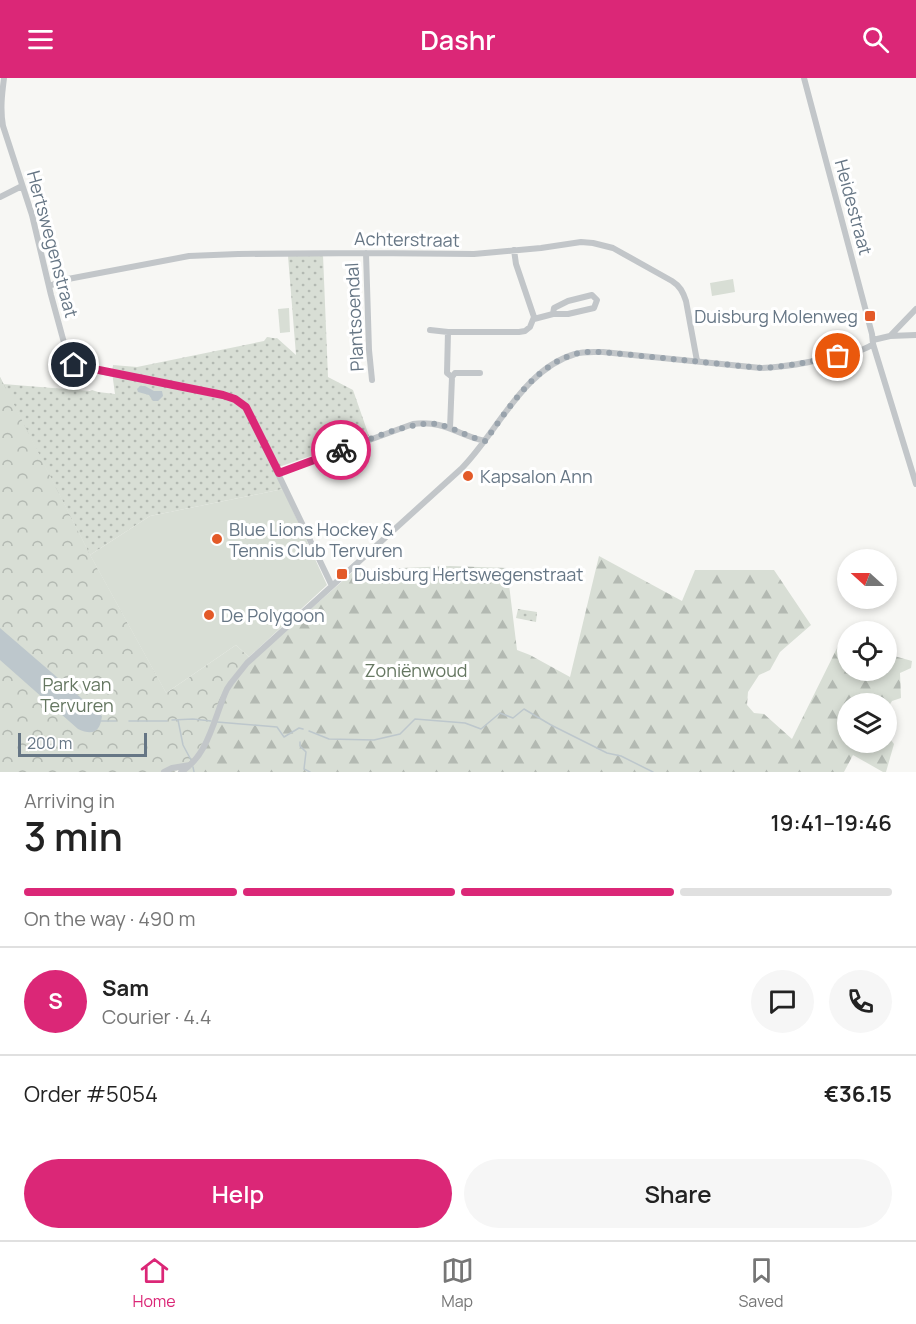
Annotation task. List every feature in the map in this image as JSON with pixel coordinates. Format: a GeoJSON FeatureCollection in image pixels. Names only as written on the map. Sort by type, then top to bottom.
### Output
{"type":"FeatureCollection","features":[{"type":"Feature","properties":{"kind":"street","name":"Hertswegenstraat"},"geometry":{"type":"LineString","coordinates":[[4,78],[1,114],[3,126],[32,215],[69,362],[102,371],[223,395],[235,399],[246,407],[332,585]]}},
{"type":"Feature","properties":{"kind":"street","name":"Heidestraat"},"geometry":{"type":"LineString","coordinates":[[804,78],[873,342],[916,484]]}},
{"type":"Feature","properties":{"kind":"street"},"geometry":{"type":"LineString","coordinates":[[0,197],[22,186]]}},
{"type":"Feature","properties":{"kind":"street","name":"Achterstraat"},"geometry":{"type":"LineString","coordinates":[[49,286],[68,279],[189,256],[474,254],[581,242],[606,245],[672,281],[681,289],[686,301],[698,361]]}},
{"type":"Feature","properties":{"kind":"street"},"geometry":{"type":"LineString","coordinates":[[430,330],[519,333],[527,329],[534,319],[533,311],[516,264],[514,250]]}},
{"type":"Feature","properties":{"kind":"street","name":"Plantsoendal"},"geometry":{"type":"LineString","coordinates":[[366,253],[372,380]]}},
{"type":"Feature","properties":{"kind":"street"},"geometry":{"type":"LineString","coordinates":[[534,319],[594,308],[597,300],[592,295],[568,301],[554,308],[553,314]]}},
{"type":"Feature","properties":{"kind":"street"},"geometry":{"type":"LineString","coordinates":[[890,336],[916,309]]}},
{"type":"Feature","properties":{"kind":"street"},"geometry":{"type":"LineString","coordinates":[[448,332],[447,373],[452,377]]}},
{"type":"Feature","properties":{"kind":"street"},"geometry":{"type":"LineString","coordinates":[[182,772],[197,759],[231,682],[247,663],[461,469],[524,389],[546,369],[564,358],[577,353],[603,352],[761,368],[781,367],[857,351],[890,336],[916,335]]}},
{"type":"Feature","properties":{"kind":"street"},"geometry":{"type":"LineString","coordinates":[[450,428],[452,377],[455,373],[480,373]]}},
{"type":"Feature","properties":{"kind":"street"},"geometry":{"type":"LineString","coordinates":[[279,473],[413,424],[440,424],[485,441]]}},
{"type":"Feature","properties":{"kind":"street"},"geometry":{"type":"LineString","coordinates":[[164,772],[172,768],[191,765]]}},
{"type":"Feature","properties":{"kind":"green space"},"geometry":{"type":"Polygon","coordinates":[[[323,255],[328,377],[353,390],[369,436],[273,469],[283,489],[150,516],[90,555],[3,384],[92,390],[115,394],[113,365],[137,367],[264,341],[267,337],[277,338],[296,355],[288,256],[323,255]]]}},
{"type":"Feature","properties":{"kind":"green space"},"geometry":{"type":"Polygon","coordinates":[[[733,279],[735,292],[712,296],[710,283],[733,279]]]}},
{"type":"Feature","properties":{"kind":"green space"},"geometry":{"type":"Polygon","coordinates":[[[289,308],[290,332],[280,333],[278,309],[289,308]]]}},
{"type":"Feature","properties":{"kind":"green space","name":"Zoniënwoud"},"geometry":{"type":"Polygon","coordinates":[[[0,377],[90,555],[166,693],[249,657],[253,660],[355,570],[450,566],[507,568],[517,650],[570,677],[599,556],[682,601],[695,570],[774,570],[811,625],[780,652],[770,670],[759,675],[748,692],[747,705],[754,713],[764,714],[792,739],[837,648],[837,681],[897,681],[897,657],[912,661],[911,668],[900,673],[901,698],[897,699],[897,693],[837,693],[837,753],[891,753],[886,772],[853,755],[844,772],[185,772],[181,769],[174,772],[0,772],[0,377]]]}},
{"type":"Feature","properties":{"kind":"green space","name":"Park van Tervuren"},"geometry":{"type":"Polygon","coordinates":[[[0,377],[90,555],[166,693],[236,645],[249,657],[224,688],[198,751],[189,762],[174,772],[0,772],[0,377]]]}},
{"type":"Feature","properties":{"kind":"green space","name":"De Polygoon"},"geometry":{"type":"Polygon","coordinates":[[[283,489],[327,585],[249,657],[236,645],[166,693],[90,555],[150,516],[283,489]]]}},
{"type":"Feature","properties":{"kind":"green space"},"geometry":{"type":"Polygon","coordinates":[[[518,609],[537,612],[536,622],[516,618],[518,609]]]}},
{"type":"Feature","properties":{"kind":"shaded area"},"geometry":{"type":"Polygon","coordinates":[[[140,386],[162,391],[163,396],[158,401],[153,401],[149,395],[138,392],[137,389],[140,386]]]}},
{"type":"Feature","properties":{"kind":"shaded area"},"geometry":{"type":"Polygon","coordinates":[[[0,628],[102,716],[100,726],[95,731],[88,732],[78,729],[0,660],[0,628]]]}},
{"type":"Feature","properties":{"kind":"waterway"},"geometry":{"type":"LineString","coordinates":[[309,731],[329,739],[374,740],[400,734],[415,719],[465,723],[481,729],[500,713],[513,718],[524,709],[607,753],[621,756],[653,772]]}},
{"type":"Feature","properties":{"kind":"waterway"},"geometry":{"type":"LineString","coordinates":[[172,720],[211,721]]}},
{"type":"Feature","properties":{"kind":"waterway"},"geometry":{"type":"LineString","coordinates":[[178,720],[183,745],[191,760]]}},
{"type":"Feature","properties":{"kind":"waterway"},"geometry":{"type":"LineString","coordinates":[[101,721],[116,721]]}},
{"type":"Feature","properties":{"kind":"waterway"},"geometry":{"type":"LineString","coordinates":[[129,721],[167,721]]}},
{"type":"Feature","properties":{"kind":"waterway"},"geometry":{"type":"LineString","coordinates":[[217,722],[277,727],[284,737],[299,728],[303,729]]}},
{"type":"Feature","properties":{"kind":"waterway"},"geometry":{"type":"LineString","coordinates":[[300,742],[300,746],[306,752],[304,769],[310,772]]}},
{"type":"Feature","properties":{"kind":"waterway"},"geometry":{"type":"LineString","coordinates":[[193,767],[194,772]]}},
{"type":"Feature","properties":{"kind":"way so far"},"geometry":{"type":"LineString","coordinates":[[341,450],[413,424],[427,423],[440,424],[485,441],[517,397],[537,376],[564,358],[577,353],[603,352],[761,368],[781,367],[838,356]]}},
{"type":"Feature","properties":{"kind":"place","name":"Duisburg Molenweg"},"geometry":{"type":"Point","coordinates":[870,316]}},
{"type":"Feature","properties":{"kind":"place","name":"Kapsalon Ann"},"geometry":{"type":"Point","coordinates":[468,476]}},
{"type":"Feature","properties":{"kind":"place","name":"Blue Lions Hockey & Tennis Club Tervuren"},"geometry":{"type":"Point","coordinates":[217,539]}},
{"type":"Feature","properties":{"kind":"place","name":"Duisburg Hertswegenstraat"},"geometry":{"type":"Point","coordinates":[342,574]}},
{"type":"Feature","properties":{"kind":"place","name":"De Polygoon"},"geometry":{"type":"Point","coordinates":[209,615]}},
{"type":"Feature","properties":{"kind":"route"},"geometry":{"type":"LineString","coordinates":[[74,365],[235,399],[246,407],[252,417],[279,473],[341,450]]}}]}
